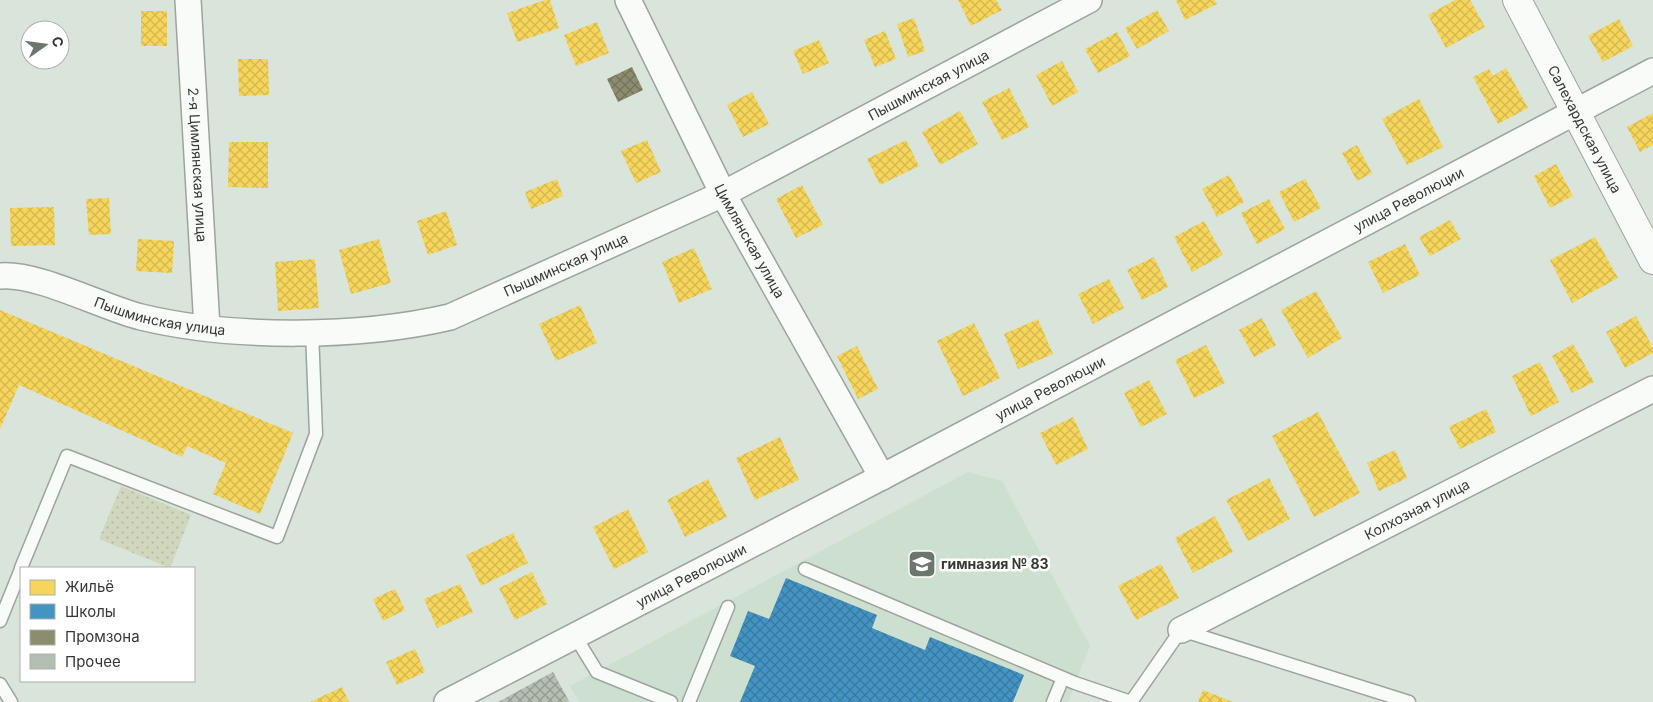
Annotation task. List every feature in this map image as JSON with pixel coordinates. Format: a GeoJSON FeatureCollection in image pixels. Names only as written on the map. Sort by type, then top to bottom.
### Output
{"type":"FeatureCollection","features":[{"type":"Feature","properties":{"kind":"street","name":"2-я Цимлянская улица"},"geometry":{"type":"LineString","coordinates":[[188,0],[207,328]]}},
{"type":"Feature","properties":{"kind":"street","name":"Цимлянская улица"},"geometry":{"type":"LineString","coordinates":[[628,0],[723,194],[882,477]]}},
{"type":"Feature","properties":{"kind":"street","name":"Пышминская улица"},"geometry":{"type":"LineString","coordinates":[[0,276],[9,275],[38,282],[141,317],[207,328],[270,332],[362,330],[411,326],[450,317],[486,303],[723,194],[1089,0]]}},
{"type":"Feature","properties":{"kind":"street","name":"Салехардская улица"},"geometry":{"type":"LineString","coordinates":[[1517,0],[1653,260]]}},
{"type":"Feature","properties":{"kind":"street","name":"улица Революции"},"geometry":{"type":"LineString","coordinates":[[457,700],[575,636],[882,477],[1653,71]]}},
{"type":"Feature","properties":{"kind":"street","name":"Колхозная улица"},"geometry":{"type":"LineString","coordinates":[[1181,630],[1653,389]]}},
{"type":"Feature","properties":{"kind":"lane"},"geometry":{"type":"LineString","coordinates":[[21,567],[67,456],[277,537],[316,434],[312,331]]}},
{"type":"Feature","properties":{"kind":"lane"},"geometry":{"type":"LineString","coordinates":[[806,569],[1063,678],[1131,702],[1181,630],[1409,702]]}},
{"type":"Feature","properties":{"kind":"lane"},"geometry":{"type":"LineString","coordinates":[[0,621],[20,571]]}},
{"type":"Feature","properties":{"kind":"lane"},"geometry":{"type":"LineString","coordinates":[[689,702],[728,607]]}},
{"type":"Feature","properties":{"kind":"lane"},"geometry":{"type":"LineString","coordinates":[[575,636],[597,672],[671,702]]}},
{"type":"Feature","properties":{"kind":"lane"},"geometry":{"type":"LineString","coordinates":[[1053,702],[1063,678]]}},
{"type":"Feature","properties":{"kind":"lane"},"geometry":{"type":"LineString","coordinates":[[0,684],[11,702]]}},
{"type":"Feature","properties":{"kind":"shaded area","name":"гимназия № 83"},"geometry":{"type":"Polygon","coordinates":[[[968,472],[1002,481],[1090,646],[1068,702],[579,702],[570,686],[968,472]]]}},
{"type":"Feature","properties":{"kind":"shaded area"},"geometry":{"type":"Polygon","coordinates":[[[121,486],[191,515],[170,567],[99,539],[121,486]]]}},
{"type":"Feature","properties":{"kind":"building: Жильё"},"geometry":{"type":"Polygon","coordinates":[[[550,0],[559,28],[517,42],[507,13],[550,0]]]}},
{"type":"Feature","properties":{"kind":"building: Жильё"},"geometry":{"type":"Polygon","coordinates":[[[958,0],[996,0],[1002,10],[971,26],[958,0]]]}},
{"type":"Feature","properties":{"kind":"building: Жильё"},"geometry":{"type":"Polygon","coordinates":[[[1176,0],[1215,0],[1217,4],[1185,20],[1176,0]]]}},
{"type":"Feature","properties":{"kind":"building: Жильё"},"geometry":{"type":"Polygon","coordinates":[[[1455,0],[1470,0],[1485,27],[1446,48],[1428,15],[1455,0]]]}},
{"type":"Feature","properties":{"kind":"building: Жильё"},"geometry":{"type":"Polygon","coordinates":[[[1157,10],[1169,31],[1137,49],[1125,28],[1157,10]]]}},
{"type":"Feature","properties":{"kind":"building: Жильё"},"geometry":{"type":"Polygon","coordinates":[[[141,11],[167,11],[167,46],[141,46],[141,11]]]}},
{"type":"Feature","properties":{"kind":"building: Жильё"},"geometry":{"type":"Polygon","coordinates":[[[914,18],[925,51],[908,57],[897,24],[914,18]]]}},
{"type":"Feature","properties":{"kind":"building: Жильё"},"geometry":{"type":"Polygon","coordinates":[[[1619,19],[1633,46],[1603,62],[1588,36],[1619,19]]]}},
{"type":"Feature","properties":{"kind":"building: Жильё"},"geometry":{"type":"Polygon","coordinates":[[[597,22],[609,53],[576,66],[564,35],[597,22]]]}},
{"type":"Feature","properties":{"kind":"building: Жильё"},"geometry":{"type":"Polygon","coordinates":[[[885,31],[896,59],[875,67],[864,40],[885,31]]]}},
{"type":"Feature","properties":{"kind":"building: Жильё"},"geometry":{"type":"Polygon","coordinates":[[[1117,32],[1130,56],[1098,73],[1085,49],[1117,32]]]}},
{"type":"Feature","properties":{"kind":"building: Жильё"},"geometry":{"type":"Polygon","coordinates":[[[819,40],[829,63],[803,74],[793,51],[819,40]]]}},
{"type":"Feature","properties":{"kind":"building: Жильё"},"geometry":{"type":"Polygon","coordinates":[[[238,59],[268,59],[269,95],[239,96],[238,59]]]}},
{"type":"Feature","properties":{"kind":"building: Жильё"},"geometry":{"type":"Polygon","coordinates":[[[1062,61],[1078,92],[1052,106],[1036,75],[1062,61]]]}},
{"type":"Feature","properties":{"kind":"building: Жильё"},"geometry":{"type":"Polygon","coordinates":[[[1506,68],[1528,108],[1498,124],[1473,77],[1489,69],[1493,76],[1506,68]]]}},
{"type":"Feature","properties":{"kind":"building: Жильё"},"geometry":{"type":"Polygon","coordinates":[[[1009,88],[1029,127],[1002,140],[982,102],[1009,88]]]}},
{"type":"Feature","properties":{"kind":"building: Жильё"},"geometry":{"type":"Polygon","coordinates":[[[752,92],[769,124],[743,137],[727,105],[752,92]]]}},
{"type":"Feature","properties":{"kind":"building: Жильё"},"geometry":{"type":"Polygon","coordinates":[[[1419,99],[1443,147],[1407,165],[1382,119],[1419,99]]]}},
{"type":"Feature","properties":{"kind":"building: Жильё"},"geometry":{"type":"Polygon","coordinates":[[[960,111],[978,144],[940,165],[922,132],[960,111]]]}},
{"type":"Feature","properties":{"kind":"building: Жильё"},"geometry":{"type":"Polygon","coordinates":[[[1653,113],[1653,145],[1640,152],[1627,127],[1653,113]]]}},
{"type":"Feature","properties":{"kind":"building: Жильё"},"geometry":{"type":"Polygon","coordinates":[[[647,140],[661,172],[636,183],[621,151],[647,140]]]}},
{"type":"Feature","properties":{"kind":"building: Жильё"},"geometry":{"type":"Polygon","coordinates":[[[906,140],[919,166],[880,185],[867,159],[906,140]]]}},
{"type":"Feature","properties":{"kind":"building: Жильё"},"geometry":{"type":"Polygon","coordinates":[[[229,142],[268,142],[268,188],[228,187],[229,142]]]}},
{"type":"Feature","properties":{"kind":"building: Жильё"},"geometry":{"type":"Polygon","coordinates":[[[1357,145],[1372,173],[1357,181],[1342,153],[1357,145]]]}},
{"type":"Feature","properties":{"kind":"building: Жильё"},"geometry":{"type":"Polygon","coordinates":[[[1556,164],[1573,196],[1550,208],[1534,176],[1556,164]]]}},
{"type":"Feature","properties":{"kind":"building: Жильё"},"geometry":{"type":"Polygon","coordinates":[[[1229,175],[1244,202],[1217,217],[1202,189],[1229,175]]]}},
{"type":"Feature","properties":{"kind":"building: Жильё"},"geometry":{"type":"Polygon","coordinates":[[[557,179],[563,196],[531,209],[525,192],[557,179]]]}},
{"type":"Feature","properties":{"kind":"building: Жильё"},"geometry":{"type":"Polygon","coordinates":[[[1305,179],[1321,208],[1294,222],[1279,192],[1305,179]]]}},
{"type":"Feature","properties":{"kind":"building: Жильё"},"geometry":{"type":"Polygon","coordinates":[[[802,185],[823,225],[796,238],[776,199],[802,185]]]}},
{"type":"Feature","properties":{"kind":"building: Жильё"},"geometry":{"type":"Polygon","coordinates":[[[109,198],[111,234],[89,235],[86,199],[109,198]]]}},
{"type":"Feature","properties":{"kind":"building: Жильё"},"geometry":{"type":"Polygon","coordinates":[[[1269,199],[1285,229],[1257,244],[1241,213],[1269,199]]]}},
{"type":"Feature","properties":{"kind":"building: Жильё"},"geometry":{"type":"Polygon","coordinates":[[[54,207],[55,245],[11,246],[10,208],[54,207]]]}},
{"type":"Feature","properties":{"kind":"building: Жильё"},"geometry":{"type":"Polygon","coordinates":[[[446,211],[457,245],[428,255],[417,221],[446,211]]]}},
{"type":"Feature","properties":{"kind":"building: Жильё"},"geometry":{"type":"Polygon","coordinates":[[[1450,220],[1461,239],[1430,256],[1419,237],[1450,220]]]}},
{"type":"Feature","properties":{"kind":"building: Жильё"},"geometry":{"type":"Polygon","coordinates":[[[1204,221],[1223,255],[1192,272],[1174,237],[1204,221]]]}},
{"type":"Feature","properties":{"kind":"building: Жильё"},"geometry":{"type":"Polygon","coordinates":[[[1595,237],[1618,278],[1572,303],[1550,260],[1595,237]]]}},
{"type":"Feature","properties":{"kind":"building: Жильё"},"geometry":{"type":"Polygon","coordinates":[[[138,239],[174,241],[172,273],[136,271],[138,239]]]}},
{"type":"Feature","properties":{"kind":"building: Жильё"},"geometry":{"type":"Polygon","coordinates":[[[379,239],[391,283],[351,294],[339,250],[379,239]]]}},
{"type":"Feature","properties":{"kind":"building: Жильё"},"geometry":{"type":"Polygon","coordinates":[[[1405,244],[1420,275],[1383,293],[1368,262],[1405,244]]]}},
{"type":"Feature","properties":{"kind":"building: Жильё"},"geometry":{"type":"Polygon","coordinates":[[[694,248],[712,289],[679,303],[662,262],[694,248]]]}},
{"type":"Feature","properties":{"kind":"building: Жильё"},"geometry":{"type":"Polygon","coordinates":[[[1154,257],[1168,287],[1142,300],[1127,270],[1154,257]]]}},
{"type":"Feature","properties":{"kind":"building: Жильё"},"geometry":{"type":"Polygon","coordinates":[[[315,259],[319,308],[278,311],[275,262],[315,259]]]}},
{"type":"Feature","properties":{"kind":"building: Жильё"},"geometry":{"type":"Polygon","coordinates":[[[1109,279],[1124,308],[1093,324],[1078,294],[1109,279]]]}},
{"type":"Feature","properties":{"kind":"building: Жильё"},"geometry":{"type":"Polygon","coordinates":[[[1316,291],[1342,338],[1308,358],[1281,310],[1316,291]]]}},
{"type":"Feature","properties":{"kind":"building: Жильё"},"geometry":{"type":"Polygon","coordinates":[[[580,305],[597,343],[556,361],[539,324],[580,305]]]}},
{"type":"Feature","properties":{"kind":"building: Жильё"},"geometry":{"type":"Polygon","coordinates":[[[0,310],[293,433],[260,514],[213,494],[226,463],[187,446],[182,457],[19,385],[0,429],[0,310]]]}},
{"type":"Feature","properties":{"kind":"building: Жильё"},"geometry":{"type":"Polygon","coordinates":[[[1636,316],[1653,348],[1653,353],[1625,368],[1606,332],[1636,316]]]}},
{"type":"Feature","properties":{"kind":"building: Жильё"},"geometry":{"type":"Polygon","coordinates":[[[1262,318],[1276,345],[1254,357],[1239,330],[1262,318]]]}},
{"type":"Feature","properties":{"kind":"building: Жильё"},"geometry":{"type":"Polygon","coordinates":[[[1038,319],[1053,354],[1018,369],[1004,334],[1038,319]]]}},
{"type":"Feature","properties":{"kind":"building: Жильё"},"geometry":{"type":"Polygon","coordinates":[[[974,323],[1000,378],[963,396],[937,341],[974,323]]]}},
{"type":"Feature","properties":{"kind":"building: Жильё"},"geometry":{"type":"Polygon","coordinates":[[[1573,344],[1594,382],[1572,393],[1552,356],[1573,344]]]}},
{"type":"Feature","properties":{"kind":"building: Жильё"},"geometry":{"type":"Polygon","coordinates":[[[1206,345],[1225,383],[1194,398],[1175,360],[1206,345]]]}},
{"type":"Feature","properties":{"kind":"building: Жильё"},"geometry":{"type":"Polygon","coordinates":[[[857,346],[878,389],[858,399],[837,356],[857,346]]]}},
{"type":"Feature","properties":{"kind":"building: Жильё"},"geometry":{"type":"Polygon","coordinates":[[[1540,362],[1559,402],[1531,416],[1512,376],[1540,362]]]}},
{"type":"Feature","properties":{"kind":"building: Жильё"},"geometry":{"type":"Polygon","coordinates":[[[1149,380],[1167,414],[1141,427],[1124,393],[1149,380]]]}},
{"type":"Feature","properties":{"kind":"building: Жильё"},"geometry":{"type":"Polygon","coordinates":[[[1486,409],[1496,432],[1460,449],[1449,427],[1486,409]]]}},
{"type":"Feature","properties":{"kind":"building: Жильё"},"geometry":{"type":"Polygon","coordinates":[[[1318,412],[1360,493],[1314,517],[1272,436],[1318,412]]]}},
{"type":"Feature","properties":{"kind":"building: Жильё"},"geometry":{"type":"Polygon","coordinates":[[[1073,417],[1088,449],[1056,465],[1040,433],[1073,417]]]}},
{"type":"Feature","properties":{"kind":"building: Жильё"},"geometry":{"type":"Polygon","coordinates":[[[780,437],[799,480],[755,500],[736,458],[780,437]]]}},
{"type":"Feature","properties":{"kind":"building: Жильё"},"geometry":{"type":"Polygon","coordinates":[[[1395,450],[1407,478],[1379,491],[1367,463],[1395,450]]]}},
{"type":"Feature","properties":{"kind":"building: Жильё"},"geometry":{"type":"Polygon","coordinates":[[[1269,478],[1290,519],[1248,541],[1226,500],[1269,478]]]}},
{"type":"Feature","properties":{"kind":"building: Жильё"},"geometry":{"type":"Polygon","coordinates":[[[708,479],[727,517],[685,537],[667,500],[708,479]]]}},
{"type":"Feature","properties":{"kind":"building: Жильё"},"geometry":{"type":"Polygon","coordinates":[[[628,509],[648,552],[614,569],[593,527],[628,509]]]}},
{"type":"Feature","properties":{"kind":"building: Жильё"},"geometry":{"type":"Polygon","coordinates":[[[1215,516],[1233,552],[1193,573],[1175,538],[1215,516]]]}},
{"type":"Feature","properties":{"kind":"building: Жильё"},"geometry":{"type":"Polygon","coordinates":[[[513,533],[528,563],[481,586],[466,555],[513,533]]]}},
{"type":"Feature","properties":{"kind":"building: Жильё"},"geometry":{"type":"Polygon","coordinates":[[[1161,564],[1179,598],[1136,620],[1118,586],[1161,564]]]}},
{"type":"Feature","properties":{"kind":"building: Жильё"},"geometry":{"type":"Polygon","coordinates":[[[532,572],[547,604],[515,620],[499,588],[532,572]]]}},
{"type":"Feature","properties":{"kind":"building: Жильё"},"geometry":{"type":"Polygon","coordinates":[[[460,584],[473,612],[437,628],[424,599],[460,584]]]}},
{"type":"Feature","properties":{"kind":"building: Жильё"},"geometry":{"type":"Polygon","coordinates":[[[395,589],[405,610],[383,621],[373,599],[395,589]]]}},
{"type":"Feature","properties":{"kind":"building: Жильё"},"geometry":{"type":"Polygon","coordinates":[[[415,649],[425,672],[397,685],[386,662],[415,649]]]}},
{"type":"Feature","properties":{"kind":"building: Жильё"},"geometry":{"type":"Polygon","coordinates":[[[342,687],[349,702],[310,702],[342,687]]]}},
{"type":"Feature","properties":{"kind":"building: Жильё"},"geometry":{"type":"Polygon","coordinates":[[[1203,690],[1233,702],[1198,702],[1203,690]]]}},
{"type":"Feature","properties":{"kind":"building: Школы"},"geometry":{"type":"Polygon","coordinates":[[[786,578],[877,615],[872,628],[925,650],[930,637],[1024,675],[1013,702],[740,702],[755,666],[730,656],[748,611],[769,619],[786,578]]]}},
{"type":"Feature","properties":{"kind":"building: Промзона"},"geometry":{"type":"Polygon","coordinates":[[[632,67],[643,90],[618,102],[607,79],[632,67]]]}},
{"type":"Feature","properties":{"kind":"building: Прочее"},"geometry":{"type":"Polygon","coordinates":[[[553,672],[569,701],[498,702],[553,672]]]}},
{"type":"Feature","properties":{"kind":"place","name":"гимназия № 83"},"geometry":{"type":"Point","coordinates":[922,564]}}]}
